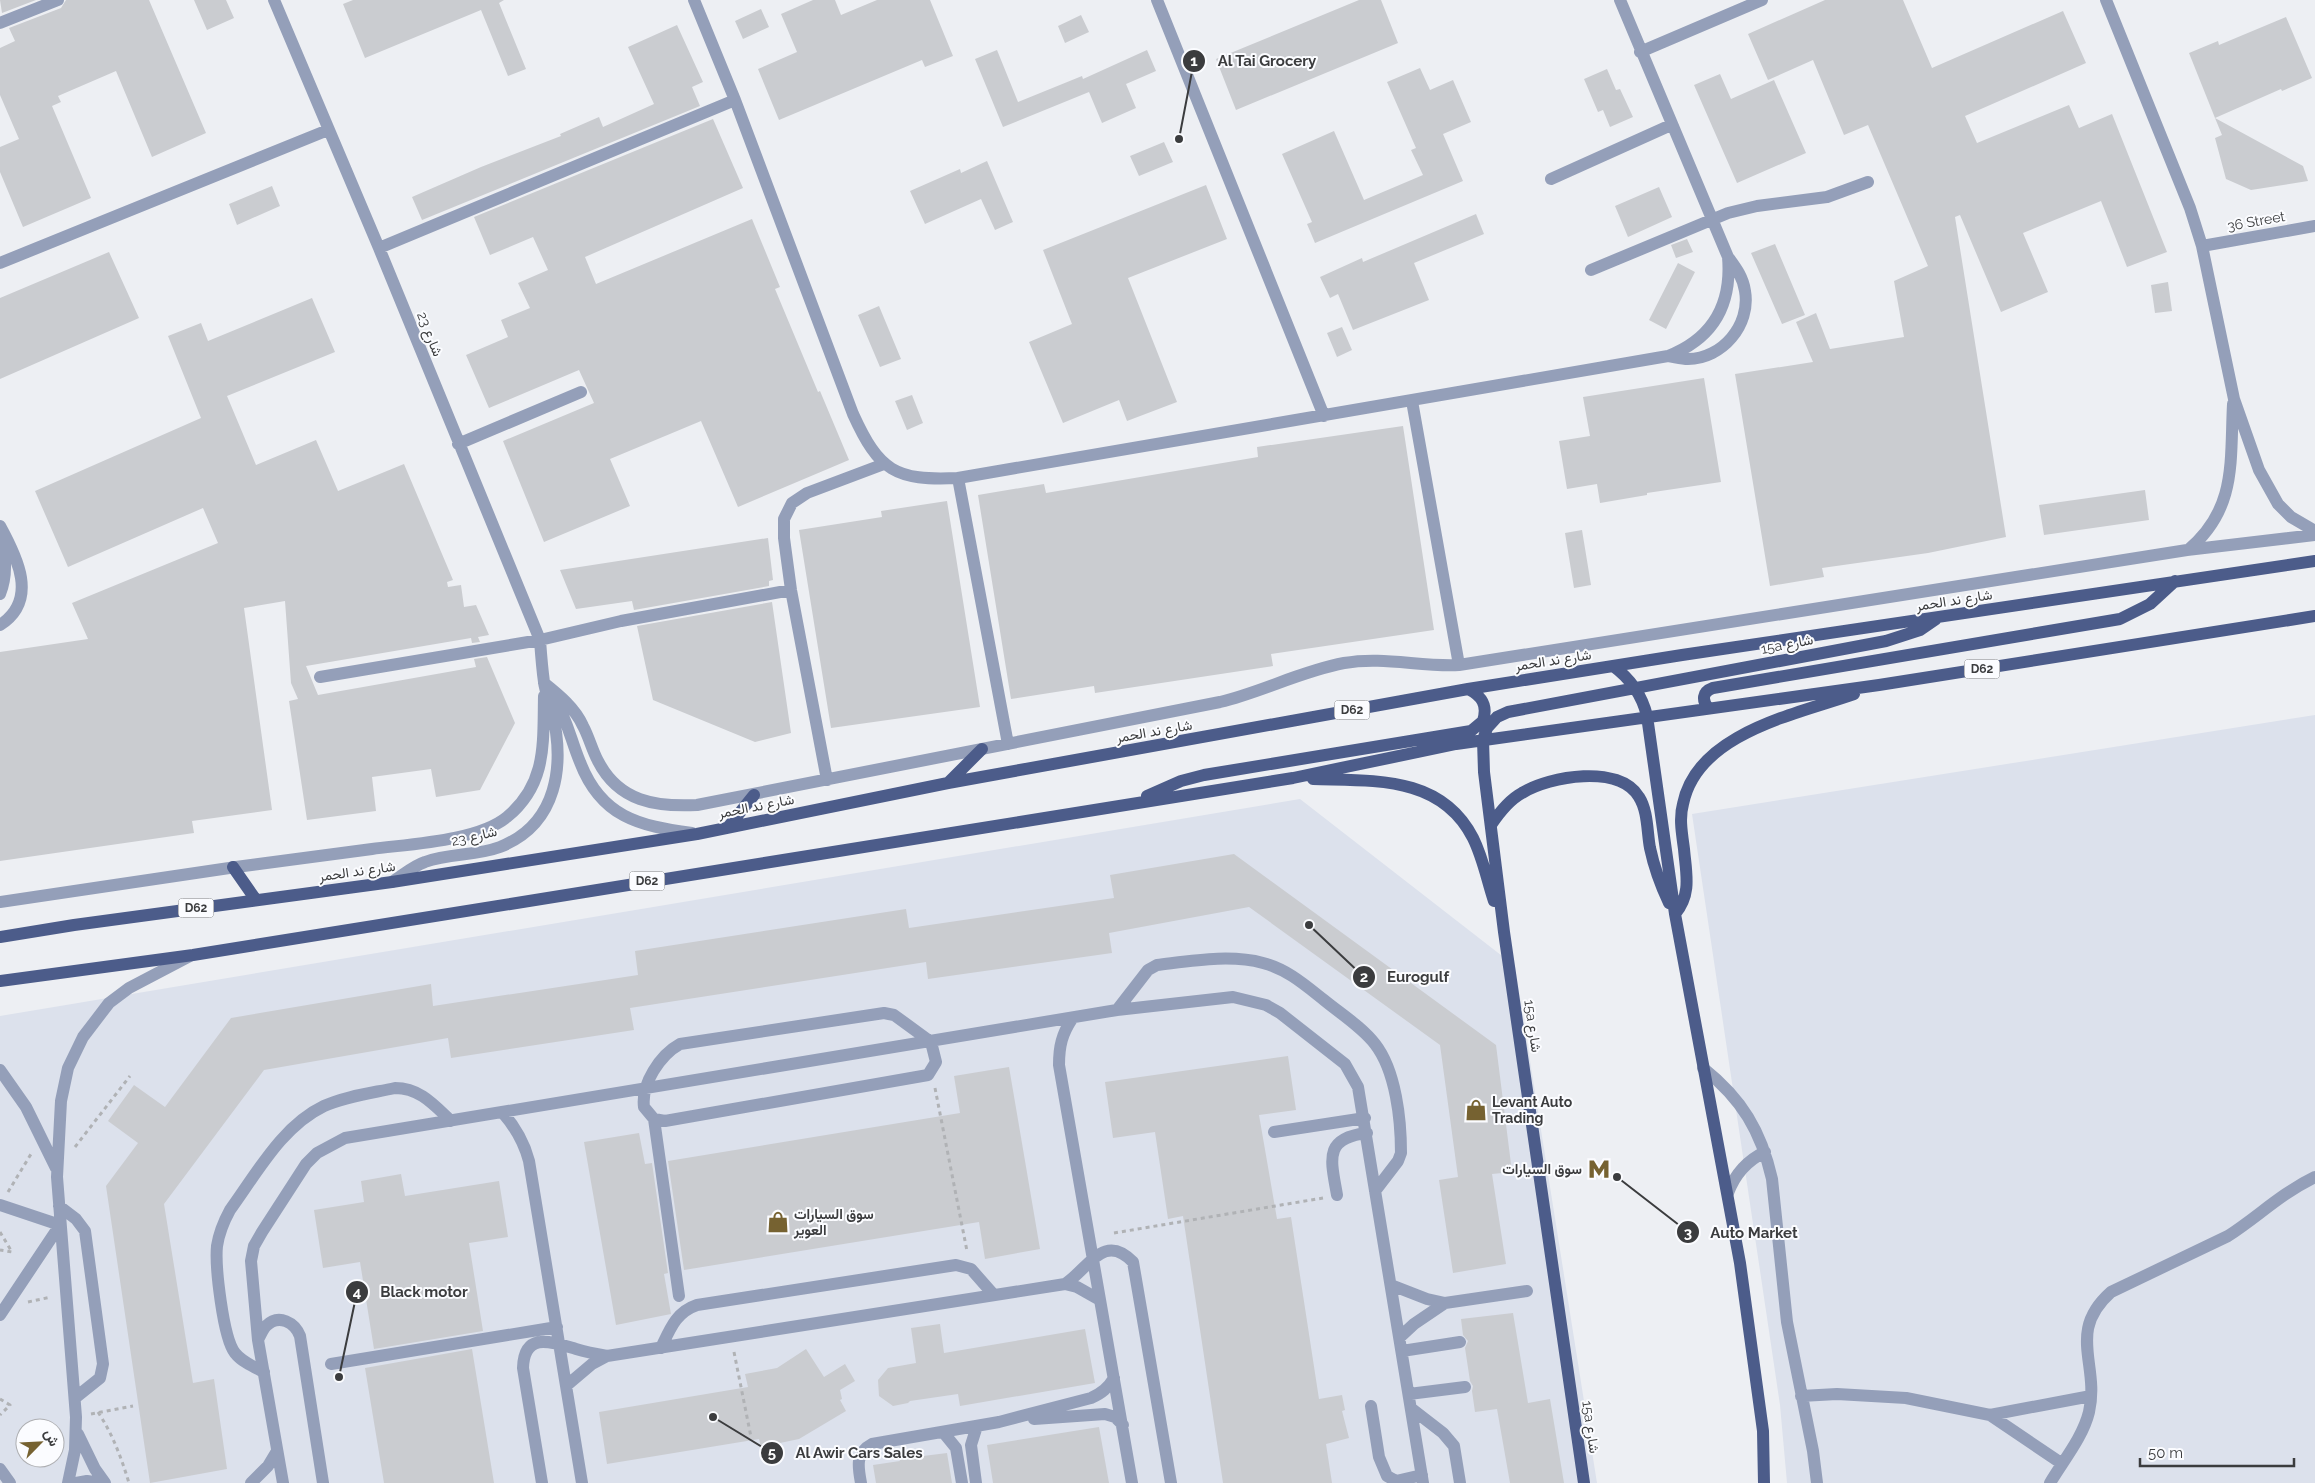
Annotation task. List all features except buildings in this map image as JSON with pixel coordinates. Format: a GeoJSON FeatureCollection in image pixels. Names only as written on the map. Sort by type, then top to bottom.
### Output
{"type":"FeatureCollection","features":[{"type":"Feature","properties":{"kind":"main road","name":"شارع ند الحمر"},"geometry":{"type":"LineString","coordinates":[[0,937],[392,882],[697,834],[948,783],[1468,689],[2315,561]]}},
{"type":"Feature","properties":{"kind":"main road"},"geometry":{"type":"LineString","coordinates":[[1708,708],[1704,696],[1706,692],[1713,688],[2120,619],[2150,604],[2175,581]]}},
{"type":"Feature","properties":{"kind":"main road","name":"D62"},"geometry":{"type":"LineString","coordinates":[[0,981],[193,955],[1138,801],[1293,778],[1483,740],[1879,685],[2315,616]]}},
{"type":"Feature","properties":{"kind":"main road","name":"15a شارع"},"geometry":{"type":"LineString","coordinates":[[1584,1483],[1490,825],[1483,740],[1487,728],[1497,717],[1508,712],[1886,641],[1927,627],[1940,617]]}},
{"type":"Feature","properties":{"kind":"main road"},"geometry":{"type":"LineString","coordinates":[[1613,666],[1636,688],[1647,716],[1675,914],[1740,1263],[1763,1431],[1764,1483]]}},
{"type":"Feature","properties":{"kind":"main road"},"geometry":{"type":"LineString","coordinates":[[1675,914],[1682,905],[1687,884],[1681,820],[1682,804],[1695,774],[1706,761],[1737,737],[1758,727],[1879,685]]}},
{"type":"Feature","properties":{"kind":"main road"},"geometry":{"type":"LineString","coordinates":[[1138,801],[1159,790],[1204,774],[1471,731],[1483,721],[1485,706],[1482,699],[1468,689]]}},
{"type":"Feature","properties":{"kind":"main road"},"geometry":{"type":"LineString","coordinates":[[948,783],[982,749]]}},
{"type":"Feature","properties":{"kind":"main road"},"geometry":{"type":"LineString","coordinates":[[1490,825],[1523,792],[1543,784],[1580,777],[1613,778],[1621,781],[1635,791],[1643,805],[1655,866],[1675,914]]}},
{"type":"Feature","properties":{"kind":"main road"},"geometry":{"type":"LineString","coordinates":[[1293,778],[1395,783],[1419,790],[1440,801],[1459,818],[1473,838],[1504,932]]}},
{"type":"Feature","properties":{"kind":"main road"},"geometry":{"type":"LineString","coordinates":[[729,826],[754,794]]}},
{"type":"Feature","properties":{"kind":"main road"},"geometry":{"type":"LineString","coordinates":[[234,867],[256,900]]}},
{"type":"Feature","properties":{"kind":"street"},"geometry":{"type":"LineString","coordinates":[[0,23],[58,0]]}},
{"type":"Feature","properties":{"kind":"street","name":"شارع 23"},"geometry":{"type":"LineString","coordinates":[[274,0],[379,248],[540,640],[544,684],[552,711],[557,739],[559,768],[554,788],[546,807],[534,824],[518,837],[500,847],[424,862],[392,882]]}},
{"type":"Feature","properties":{"kind":"street"},"geometry":{"type":"LineString","coordinates":[[694,0],[735,100],[867,445],[884,464],[901,473],[924,480],[958,478],[1668,356],[1687,349],[1704,335],[1717,318],[1725,299],[1730,277],[1728,257]]}},
{"type":"Feature","properties":{"kind":"street"},"geometry":{"type":"LineString","coordinates":[[1157,0],[1324,416]]}},
{"type":"Feature","properties":{"kind":"street"},"geometry":{"type":"LineString","coordinates":[[1620,0],[1671,125],[1728,257],[1740,273],[1746,292],[1745,312],[1738,330],[1725,345],[1708,355],[1688,359],[1668,356]]}},
{"type":"Feature","properties":{"kind":"street"},"geometry":{"type":"LineString","coordinates":[[1640,52],[1762,0]]}},
{"type":"Feature","properties":{"kind":"street"},"geometry":{"type":"LineString","coordinates":[[2106,0],[2190,208],[2202,246],[2234,398],[2259,470],[2278,504],[2306,528],[2315,531]]}},
{"type":"Feature","properties":{"kind":"street"},"geometry":{"type":"LineString","coordinates":[[379,248],[735,100]]}},
{"type":"Feature","properties":{"kind":"street"},"geometry":{"type":"LineString","coordinates":[[1551,179],[1671,125]]}},
{"type":"Feature","properties":{"kind":"street"},"geometry":{"type":"LineString","coordinates":[[0,263],[328,130]]}},
{"type":"Feature","properties":{"kind":"street"},"geometry":{"type":"LineString","coordinates":[[1591,270],[1712,220],[1757,206],[1827,197],[1868,182]]}},
{"type":"Feature","properties":{"kind":"street","name":"36 Street"},"geometry":{"type":"LineString","coordinates":[[2202,246],[2315,226]]}},
{"type":"Feature","properties":{"kind":"street"},"geometry":{"type":"LineString","coordinates":[[458,444],[581,392]]}},
{"type":"Feature","properties":{"kind":"street"},"geometry":{"type":"LineString","coordinates":[[2187,550],[2212,526],[2226,494],[2234,398]]}},
{"type":"Feature","properties":{"kind":"street"},"geometry":{"type":"LineString","coordinates":[[1412,401],[1459,665]]}},
{"type":"Feature","properties":{"kind":"street"},"geometry":{"type":"LineString","coordinates":[[827,780],[791,590],[783,528],[784,519],[792,504],[807,493],[884,464]]}},
{"type":"Feature","properties":{"kind":"street"},"geometry":{"type":"LineString","coordinates":[[958,478],[1008,744]]}},
{"type":"Feature","properties":{"kind":"street"},"geometry":{"type":"LineString","coordinates":[[0,528],[6,562],[5,581],[0,594]]}},
{"type":"Feature","properties":{"kind":"street"},"geometry":{"type":"LineString","coordinates":[[0,528],[15,553],[22,589],[18,606],[8,620],[0,625]]}},
{"type":"Feature","properties":{"kind":"street"},"geometry":{"type":"LineString","coordinates":[[544,684],[559,694],[582,724],[598,761],[606,774],[633,797],[654,804],[675,806],[697,805],[1220,702],[1244,696],[1307,672],[1345,662],[1384,660],[1442,666],[1459,665],[2187,550],[2315,534]]}},
{"type":"Feature","properties":{"kind":"street"},"geometry":{"type":"LineString","coordinates":[[320,677],[540,640],[621,621],[791,590]]}},
{"type":"Feature","properties":{"kind":"street"},"geometry":{"type":"LineString","coordinates":[[0,902],[234,867],[434,841],[489,828],[506,818],[525,798],[540,768],[543,748],[544,684]]}},
{"type":"Feature","properties":{"kind":"street","name":"شارع 23"},"geometry":{"type":"LineString","coordinates":[[544,684],[566,720],[589,782],[602,801],[620,815],[640,824],[697,834]]}},
{"type":"Feature","properties":{"kind":"street"},"geometry":{"type":"LineString","coordinates":[[68,1483],[75,1450],[76,1423],[57,1170],[61,1101],[68,1068],[83,1037],[109,1003],[129,988],[193,955]]}},
{"type":"Feature","properties":{"kind":"street"},"geometry":{"type":"LineString","coordinates":[[1117,1010],[1148,970],[1157,965],[1242,959],[1269,965],[1300,981],[1375,1043],[1390,1071],[1401,1154],[1398,1161],[1375,1191]]}},
{"type":"Feature","properties":{"kind":"street"},"geometry":{"type":"LineString","coordinates":[[282,1483],[258,1340],[251,1261],[254,1246],[306,1164],[324,1149],[345,1138],[644,1090],[1117,1010],[1232,996],[1266,1005],[1280,1014],[1345,1064],[1358,1087],[1365,1118],[1375,1191],[1423,1479],[1396,1481],[1387,1476],[1379,1457],[1371,1406]]}},
{"type":"Feature","properties":{"kind":"street"},"geometry":{"type":"LineString","coordinates":[[654,1119],[665,1121],[924,1077],[932,1072],[936,1062],[932,1042],[894,1015],[884,1012],[691,1042],[675,1047],[662,1057],[644,1090],[644,1107],[654,1119],[679,1296]]}},
{"type":"Feature","properties":{"kind":"street"},"geometry":{"type":"LineString","coordinates":[[1072,1018],[1063,1032],[1059,1048],[1059,1065],[1132,1483]]}},
{"type":"Feature","properties":{"kind":"street"},"geometry":{"type":"LineString","coordinates":[[1703,1068],[1720,1081],[1743,1108],[1757,1132],[1772,1179],[1787,1322],[1813,1451],[1817,1483]]}},
{"type":"Feature","properties":{"kind":"street"},"geometry":{"type":"LineString","coordinates":[[0,1070],[26,1107],[57,1170]]}},
{"type":"Feature","properties":{"kind":"street"},"geometry":{"type":"LineString","coordinates":[[264,1372],[235,1354],[228,1341],[217,1261],[217,1248],[224,1221],[230,1210],[285,1135],[297,1123],[326,1105],[395,1088],[406,1088],[417,1092],[452,1121]]}},
{"type":"Feature","properties":{"kind":"street"},"geometry":{"type":"LineString","coordinates":[[503,1113],[515,1127],[524,1143],[529,1161],[582,1483]]}},
{"type":"Feature","properties":{"kind":"street"},"geometry":{"type":"LineString","coordinates":[[1274,1132],[1365,1118]]}},
{"type":"Feature","properties":{"kind":"street"},"geometry":{"type":"LineString","coordinates":[[1337,1196],[1332,1156],[1336,1144],[1345,1137],[1367,1133]]}},
{"type":"Feature","properties":{"kind":"street"},"geometry":{"type":"LineString","coordinates":[[1728,1193],[1739,1170],[1748,1161],[1764,1152]]}},
{"type":"Feature","properties":{"kind":"street"},"geometry":{"type":"LineString","coordinates":[[2050,1483],[2082,1430],[2092,1396],[2092,1379],[2086,1340],[2090,1318],[2102,1300],[2110,1292],[2228,1236],[2245,1225],[2278,1197],[2315,1178]]}},
{"type":"Feature","properties":{"kind":"street"},"geometry":{"type":"LineString","coordinates":[[3,1201],[60,1226]]}},
{"type":"Feature","properties":{"kind":"street"},"geometry":{"type":"LineString","coordinates":[[59,1206],[76,1219],[85,1231],[102,1364],[100,1378],[75,1398]]}},
{"type":"Feature","properties":{"kind":"street"},"geometry":{"type":"LineString","coordinates":[[2,1311],[60,1226]]}},
{"type":"Feature","properties":{"kind":"street"},"geometry":{"type":"LineString","coordinates":[[1065,1284],[1075,1277],[1092,1258],[1102,1252],[1114,1249],[1124,1253],[1133,1262],[1171,1483]]}},
{"type":"Feature","properties":{"kind":"street"},"geometry":{"type":"LineString","coordinates":[[661,1348],[679,1314],[687,1308],[697,1305],[956,1264],[970,1269],[992,1294]]}},
{"type":"Feature","properties":{"kind":"street"},"geometry":{"type":"LineString","coordinates":[[542,1483],[523,1368],[523,1357],[529,1347],[538,1342],[559,1343],[607,1356],[1065,1284],[1077,1287],[1100,1300]]}},
{"type":"Feature","properties":{"kind":"street"},"geometry":{"type":"LineString","coordinates":[[1391,1285],[1427,1299],[1446,1303],[1527,1291]]}},
{"type":"Feature","properties":{"kind":"street"},"geometry":{"type":"LineString","coordinates":[[1400,1337],[1414,1324],[1446,1303]]}},
{"type":"Feature","properties":{"kind":"street"},"geometry":{"type":"LineString","coordinates":[[258,1340],[266,1326],[273,1321],[290,1322],[297,1328],[300,1336],[323,1483]]}},
{"type":"Feature","properties":{"kind":"street"},"geometry":{"type":"LineString","coordinates":[[330,1364],[557,1327]]}},
{"type":"Feature","properties":{"kind":"street"},"geometry":{"type":"LineString","coordinates":[[1402,1351],[1460,1342]]}},
{"type":"Feature","properties":{"kind":"street"},"geometry":{"type":"LineString","coordinates":[[566,1386],[578,1374],[607,1356]]}},
{"type":"Feature","properties":{"kind":"street"},"geometry":{"type":"LineString","coordinates":[[861,1483],[858,1461],[866,1448],[880,1442],[999,1422],[1091,1398],[1101,1394],[1109,1387],[1114,1378]]}},
{"type":"Feature","properties":{"kind":"street"},"geometry":{"type":"LineString","coordinates":[[1409,1394],[1465,1387]]}},
{"type":"Feature","properties":{"kind":"street"},"geometry":{"type":"LineString","coordinates":[[1801,1396],[1837,1394],[1897,1398],[1990,1415],[2092,1396]]}},
{"type":"Feature","properties":{"kind":"street"},"geometry":{"type":"LineString","coordinates":[[1412,1409],[1443,1433],[1454,1446],[1460,1483]]}},
{"type":"Feature","properties":{"kind":"street"},"geometry":{"type":"LineString","coordinates":[[999,1422],[1105,1414],[1115,1418],[1123,1425]]}},
{"type":"Feature","properties":{"kind":"street"},"geometry":{"type":"LineString","coordinates":[[1990,1415],[2061,1463]]}},
{"type":"Feature","properties":{"kind":"street"},"geometry":{"type":"LineString","coordinates":[[76,1423],[84,1450],[105,1483]]}},
{"type":"Feature","properties":{"kind":"street"},"geometry":{"type":"LineString","coordinates":[[976,1483],[971,1445],[977,1426]]}},
{"type":"Feature","properties":{"kind":"street"},"geometry":{"type":"LineString","coordinates":[[943,1432],[956,1448],[962,1483]]}},
{"type":"Feature","properties":{"kind":"street"},"geometry":{"type":"LineString","coordinates":[[251,1483],[268,1466],[277,1451]]}},
{"type":"Feature","properties":{"kind":"street"},"geometry":{"type":"LineString","coordinates":[[0,1469],[12,1482]]}},
{"type":"Feature","properties":{"kind":"street"},"geometry":{"type":"LineString","coordinates":[[76,1483],[87,1481],[101,1483]]}},
{"type":"Feature","properties":{"kind":"path"},"geometry":{"type":"LineString","coordinates":[[932,1072],[970,1269]]}},
{"type":"Feature","properties":{"kind":"path"},"geometry":{"type":"LineString","coordinates":[[57,1170],[130,1076]]}},
{"type":"Feature","properties":{"kind":"path"},"geometry":{"type":"LineString","coordinates":[[3,1201],[41,1138]]}},
{"type":"Feature","properties":{"kind":"path"},"geometry":{"type":"LineString","coordinates":[[1089,1237],[1337,1196]]}},
{"type":"Feature","properties":{"kind":"path"},"geometry":{"type":"LineString","coordinates":[[0,1232],[12,1252],[0,1250]]}},
{"type":"Feature","properties":{"kind":"path"},"geometry":{"type":"LineString","coordinates":[[2,1311],[66,1294]]}},
{"type":"Feature","properties":{"kind":"path"},"geometry":{"type":"LineString","coordinates":[[731,1336],[751,1437]]}},
{"type":"Feature","properties":{"kind":"path"},"geometry":{"type":"LineString","coordinates":[[0,1399],[10,1405],[0,1415]]}},
{"type":"Feature","properties":{"kind":"path"},"geometry":{"type":"LineString","coordinates":[[76,1423],[98,1412],[133,1406]]}},
{"type":"Feature","properties":{"kind":"path"},"geometry":{"type":"LineString","coordinates":[[98,1412],[111,1432],[129,1483]]}},
{"type":"Feature","properties":{"kind":"shaded area"},"geometry":{"type":"Polygon","coordinates":[[[2315,715],[2315,1483],[1787,1483],[1780,1405],[1692,814],[2315,715]]]}},
{"type":"Feature","properties":{"kind":"shaded area","name":"سوق السيارات العوير"},"geometry":{"type":"Polygon","coordinates":[[[1300,799],[1515,966],[1597,1483],[0,1483],[0,1016],[1300,799]]]}},
{"type":"Feature","properties":{"kind":"place","name":"Al Tai Grocery"},"geometry":{"type":"Point","coordinates":[1179,139]}},
{"type":"Feature","properties":{"kind":"place","name":"Eurogulf"},"geometry":{"type":"Point","coordinates":[1309,925]}},
{"type":"Feature","properties":{"kind":"place","name":"Levant Auto Trading"},"geometry":{"type":"Point","coordinates":[1476,1110]}},
{"type":"Feature","properties":{"kind":"place","name":"سوق السيارات"},"geometry":{"type":"Point","coordinates":[1599,1169]}},
{"type":"Feature","properties":{"kind":"place","name":"Auto Market"},"geometry":{"type":"Point","coordinates":[1617,1177]}},
{"type":"Feature","properties":{"kind":"place","name":"سوق السيارات العوير"},"geometry":{"type":"Point","coordinates":[778,1222]}},
{"type":"Feature","properties":{"kind":"place","name":"Black motor"},"geometry":{"type":"Point","coordinates":[339,1377]}},
{"type":"Feature","properties":{"kind":"place","name":"Al Awir Cars Sales"},"geometry":{"type":"Point","coordinates":[713,1417]}}]}
